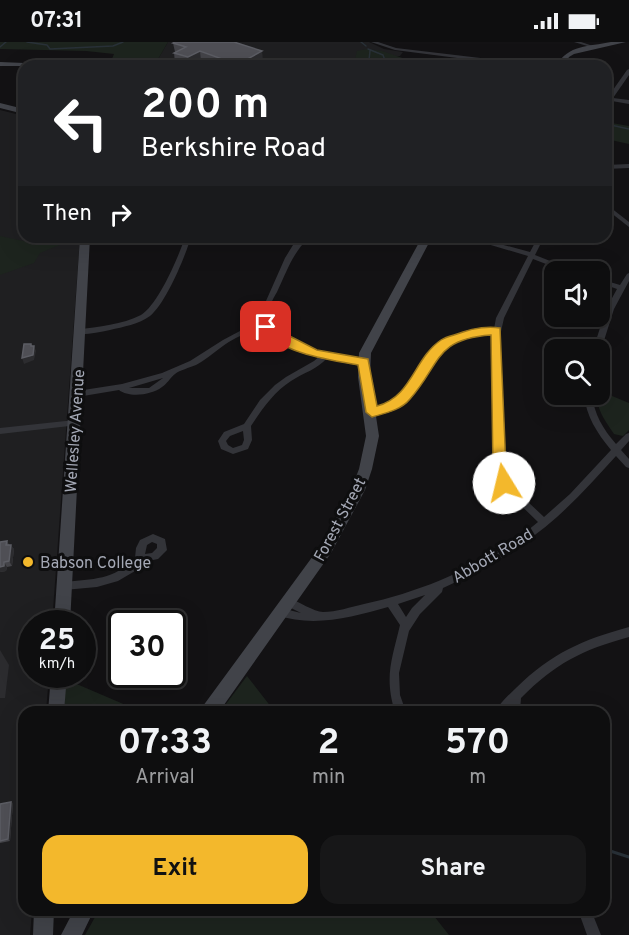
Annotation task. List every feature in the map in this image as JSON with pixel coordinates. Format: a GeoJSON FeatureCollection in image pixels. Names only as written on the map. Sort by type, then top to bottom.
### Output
{"type":"FeatureCollection","features":[{"type":"Feature","properties":{"kind":"street"},"geometry":{"type":"LineString","coordinates":[[374,42],[395,49],[483,60]]}},
{"type":"Feature","properties":{"kind":"street"},"geometry":{"type":"LineString","coordinates":[[576,42],[594,47]]}},
{"type":"Feature","properties":{"kind":"street"},"geometry":{"type":"LineString","coordinates":[[565,60],[570,53],[622,42]]}},
{"type":"Feature","properties":{"kind":"street"},"geometry":{"type":"LineString","coordinates":[[2,64],[18,65]]}},
{"type":"Feature","properties":{"kind":"street"},"geometry":{"type":"LineString","coordinates":[[612,94],[629,71]]}},
{"type":"Feature","properties":{"kind":"street"},"geometry":{"type":"LineString","coordinates":[[612,100],[629,102]]}},
{"type":"Feature","properties":{"kind":"street"},"geometry":{"type":"LineString","coordinates":[[0,105],[18,110]]}},
{"type":"Feature","properties":{"kind":"street"},"geometry":{"type":"LineString","coordinates":[[612,167],[629,166]]}},
{"type":"Feature","properties":{"kind":"street"},"geometry":{"type":"LineString","coordinates":[[612,211],[629,225]]}},
{"type":"Feature","properties":{"kind":"street","name":"Wellesley Avenue"},"geometry":{"type":"LineString","coordinates":[[63,610],[85,243]]}},
{"type":"Feature","properties":{"kind":"street"},"geometry":{"type":"LineString","coordinates":[[80,332],[123,323],[149,313],[186,243]]}},
{"type":"Feature","properties":{"kind":"street"},"geometry":{"type":"LineString","coordinates":[[272,333],[264,323],[266,310],[290,253],[300,243]]}},
{"type":"Feature","properties":{"kind":"street","name":"Forest Street"},"geometry":{"type":"LineString","coordinates":[[213,706],[334,535],[356,493],[371,450],[374,430],[364,362],[370,341],[424,243]]}},
{"type":"Feature","properties":{"kind":"street"},"geometry":{"type":"LineString","coordinates":[[489,243],[547,261]]}},
{"type":"Feature","properties":{"kind":"street"},"geometry":{"type":"LineString","coordinates":[[538,243],[500,318],[496,331],[500,476],[506,486],[544,522]]}},
{"type":"Feature","properties":{"kind":"street"},"geometry":{"type":"LineString","coordinates":[[601,339],[620,288],[629,275]]}},
{"type":"Feature","properties":{"kind":"street"},"geometry":{"type":"LineString","coordinates":[[610,284],[620,288]]}},
{"type":"Feature","properties":{"kind":"street"},"geometry":{"type":"LineString","coordinates":[[77,394],[118,389],[142,392],[153,390],[173,372],[204,357],[241,333],[266,310]]}},
{"type":"Feature","properties":{"kind":"street"},"geometry":{"type":"LineString","coordinates":[[241,333],[258,331],[272,333],[324,356],[364,362]]}},
{"type":"Feature","properties":{"kind":"street"},"geometry":{"type":"LineString","coordinates":[[372,412],[391,407],[405,397],[436,351],[446,342],[473,333],[496,331]]}},
{"type":"Feature","properties":{"kind":"street"},"geometry":{"type":"LineString","coordinates":[[247,426],[262,403],[276,389],[289,378],[321,361],[324,356]]}},
{"type":"Feature","properties":{"kind":"street"},"geometry":{"type":"LineString","coordinates":[[589,405],[595,422],[629,465]]}},
{"type":"Feature","properties":{"kind":"street"},"geometry":{"type":"LineString","coordinates":[[0,431],[75,423]]}},
{"type":"Feature","properties":{"kind":"street","name":"Abbott Road"},"geometry":{"type":"LineString","coordinates":[[285,607],[298,617],[322,616],[390,603],[447,582],[494,558],[544,522],[572,497],[629,436]]}},
{"type":"Feature","properties":{"kind":"street"},"geometry":{"type":"LineString","coordinates":[[64,586],[121,577],[141,559]]}},
{"type":"Feature","properties":{"kind":"street"},"geometry":{"type":"LineString","coordinates":[[398,706],[395,695],[394,673],[397,651],[405,628],[429,596],[447,582]]}},
{"type":"Feature","properties":{"kind":"street"},"geometry":{"type":"LineString","coordinates":[[390,603],[402,617],[405,628]]}},
{"type":"Feature","properties":{"kind":"street"},"geometry":{"type":"LineString","coordinates":[[506,706],[539,672],[559,657],[590,644],[629,632]]}},
{"type":"Feature","properties":{"kind":"street"},"geometry":{"type":"LineString","coordinates":[[56,706],[58,688]]}},
{"type":"Feature","properties":{"kind":"street"},"geometry":{"type":"LineString","coordinates":[[515,706],[516,695]]}},
{"type":"Feature","properties":{"kind":"street"},"geometry":{"type":"LineString","coordinates":[[43,935],[44,916]]}},
{"type":"Feature","properties":{"kind":"street"},"geometry":{"type":"LineString","coordinates":[[71,935],[82,916]]}},
{"type":"Feature","properties":{"kind":"street"},"geometry":{"type":"LineString","coordinates":[[586,916],[594,935]]}},
{"type":"Feature","properties":{"kind":"shaded area"},"geometry":{"type":"Polygon","coordinates":[[[0,42],[168,42],[158,60],[112,60],[114,54],[86,51],[0,49],[0,42]]]}},
{"type":"Feature","properties":{"kind":"shaded area"},"geometry":{"type":"Polygon","coordinates":[[[168,42],[369,42],[384,49],[403,52],[400,56],[362,60],[158,60],[168,42]]]}},
{"type":"Feature","properties":{"kind":"shaded area"},"geometry":{"type":"Polygon","coordinates":[[[367,49],[382,51],[408,60],[351,60],[355,59],[357,51],[367,49]]]}},
{"type":"Feature","properties":{"kind":"shaded area","name":"Babson College"},"geometry":{"type":"Polygon","coordinates":[[[0,110],[18,114],[18,243],[80,243],[53,610],[18,610],[18,688],[48,688],[46,706],[18,706],[18,916],[32,916],[30,935],[0,935],[0,110]]]}},
{"type":"Feature","properties":{"kind":"shaded area"},"geometry":{"type":"Polygon","coordinates":[[[612,123],[629,126],[629,144],[612,140],[612,123]]]}},
{"type":"Feature","properties":{"kind":"shaded area"},"geometry":{"type":"Polygon","coordinates":[[[0,236],[18,240],[18,243],[62,243],[40,253],[34,263],[0,275],[0,236]]]}},
{"type":"Feature","properties":{"kind":"shaded area"},"geometry":{"type":"Polygon","coordinates":[[[610,395],[629,403],[629,430],[623,436],[614,434],[599,405],[610,405],[610,395]]]}},
{"type":"Feature","properties":{"kind":"shaded area"},"geometry":{"type":"Polygon","coordinates":[[[247,676],[270,706],[224,706],[247,676]]]}},
{"type":"Feature","properties":{"kind":"shaded area"},"geometry":{"type":"Polygon","coordinates":[[[65,688],[86,688],[128,706],[64,706],[65,688]]]}},
{"type":"Feature","properties":{"kind":"shaded area"},"geometry":{"type":"Polygon","coordinates":[[[96,916],[434,916],[449,935],[85,935],[96,916]]]}},
{"type":"Feature","properties":{"kind":"building"},"geometry":{"type":"Polygon","coordinates":[[[234,42],[262,51],[246,60],[225,60],[200,51],[188,57],[174,53],[186,47],[173,43],[234,42]]]}},
{"type":"Feature","properties":{"kind":"building"},"geometry":{"type":"Polygon","coordinates":[[[24,344],[34,346],[33,355],[22,358],[24,344]]]}},
{"type":"Feature","properties":{"kind":"building"},"geometry":{"type":"Polygon","coordinates":[[[7,541],[6,545],[11,545],[9,561],[4,562],[4,566],[0,567],[0,542],[7,541]]]}},
{"type":"Feature","properties":{"kind":"building"},"geometry":{"type":"Polygon","coordinates":[[[11,802],[8,839],[0,841],[0,804],[11,802]]]}},
{"type":"Feature","properties":{"kind":"waterway"},"geometry":{"type":"LineString","coordinates":[[0,47],[6,42]]}},
{"type":"Feature","properties":{"kind":"waterway"},"geometry":{"type":"LineString","coordinates":[[27,42],[47,45],[50,49],[113,46],[123,42]]}},
{"type":"Feature","properties":{"kind":"waterway"},"geometry":{"type":"LineString","coordinates":[[361,42],[366,46]]}},
{"type":"Feature","properties":{"kind":"waterway"},"geometry":{"type":"LineString","coordinates":[[368,49],[383,55],[385,60]]}},
{"type":"Feature","properties":{"kind":"waterway"},"geometry":{"type":"LineString","coordinates":[[369,60],[370,51]]}},
{"type":"Feature","properties":{"kind":"waterway"},"geometry":{"type":"LineString","coordinates":[[612,125],[629,129]]}},
{"type":"Feature","properties":{"kind":"waterway"},"geometry":{"type":"LineString","coordinates":[[610,851],[629,857]]}},
{"type":"Feature","properties":{"kind":"place","name":"Babson College"},"geometry":{"type":"Point","coordinates":[28,562]}},
{"type":"Feature","properties":{"kind":"route"},"geometry":{"type":"LineString","coordinates":[[266,327],[272,333],[314,354],[364,362],[372,412],[391,407],[401,401],[412,390],[436,351],[446,342],[486,330],[496,331],[499,468],[504,483]]}}]}
